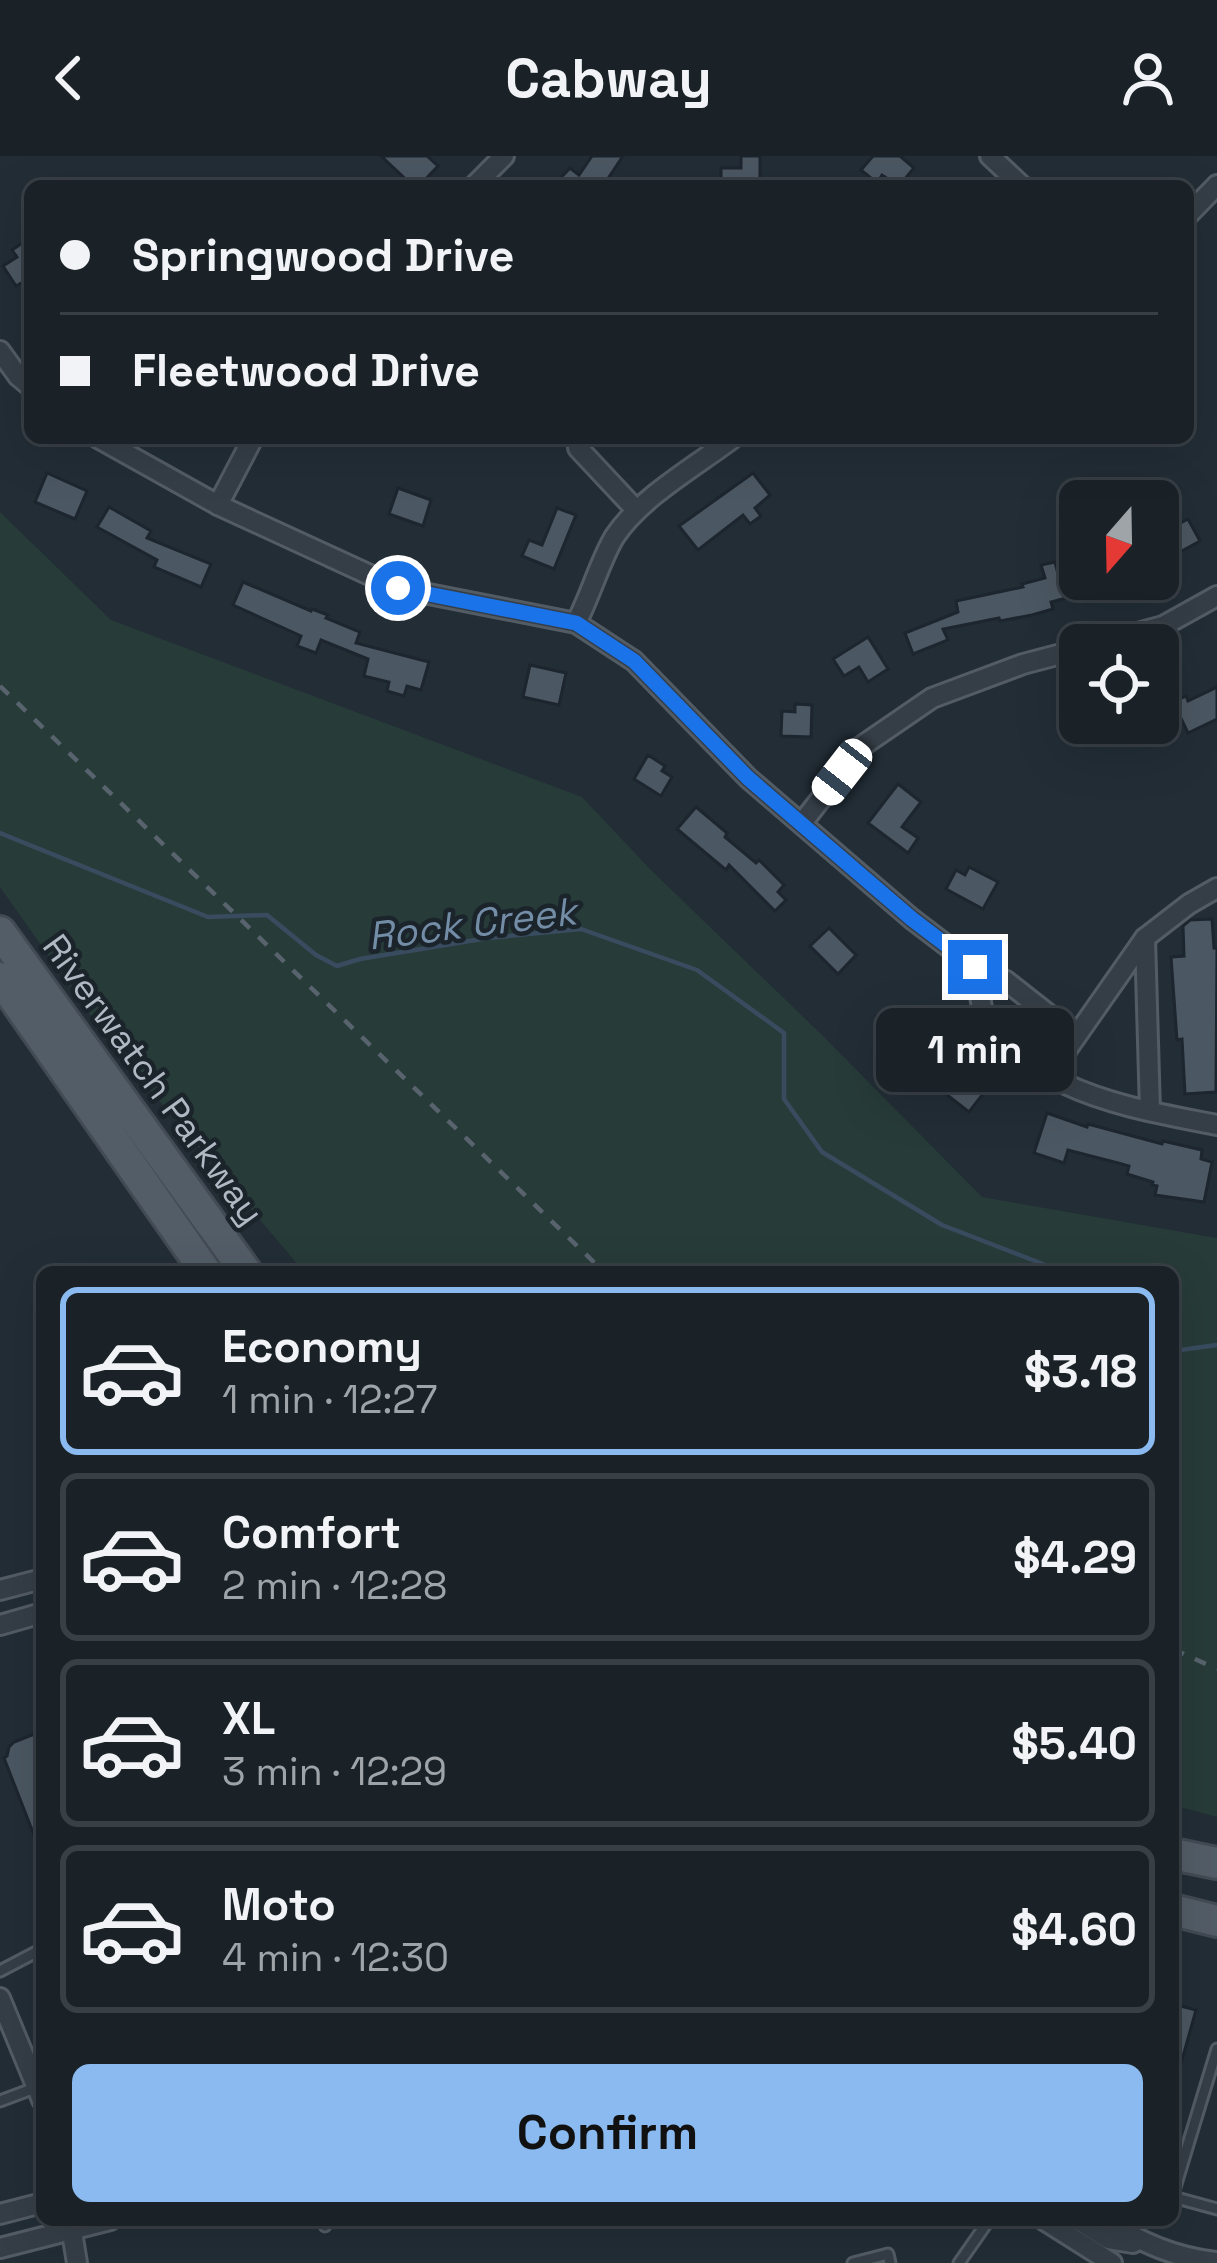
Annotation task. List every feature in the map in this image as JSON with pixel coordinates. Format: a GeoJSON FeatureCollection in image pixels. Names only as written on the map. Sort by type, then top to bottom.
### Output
{"type":"FeatureCollection","features":[{"type":"Feature","properties":{"kind":"main road","name":"Riverwatch Parkway"},"geometry":{"type":"LineString","coordinates":[[0,932],[242,1266]]}},
{"type":"Feature","properties":{"kind":"main road","name":"Riverwatch Parkway"},"geometry":{"type":"LineString","coordinates":[[0,978],[202,1266]]}},
{"type":"Feature","properties":{"kind":"main road"},"geometry":{"type":"LineString","coordinates":[[152,1197],[185,1266]]}},
{"type":"Feature","properties":{"kind":"main road"},"geometry":{"type":"LineString","coordinates":[[1179,1855],[1217,1863]]}},
{"type":"Feature","properties":{"kind":"main road"},"geometry":{"type":"LineString","coordinates":[[1179,1912],[1217,1921]]}},
{"type":"Feature","properties":{"kind":"street"},"geometry":{"type":"LineString","coordinates":[[480,180],[504,156]]}},
{"type":"Feature","properties":{"kind":"street"},"geometry":{"type":"LineString","coordinates":[[990,156],[1016,180]]}},
{"type":"Feature","properties":{"kind":"street"},"geometry":{"type":"LineString","coordinates":[[1194,209],[1217,185]]}},
{"type":"Feature","properties":{"kind":"street"},"geometry":{"type":"LineString","coordinates":[[0,351],[24,381]]}},
{"type":"Feature","properties":{"kind":"street"},"geometry":{"type":"LineString","coordinates":[[109,444],[218,506],[398,588],[576,623],[634,661],[748,778],[912,919],[975,967],[1006,981],[1076,1036]]}},
{"type":"Feature","properties":{"kind":"street"},"geometry":{"type":"LineString","coordinates":[[218,506],[250,444]]}},
{"type":"Feature","properties":{"kind":"street"},"geometry":{"type":"LineString","coordinates":[[576,623],[614,538],[636,510],[726,444]]}},
{"type":"Feature","properties":{"kind":"street"},"geometry":{"type":"LineString","coordinates":[[578,448],[636,510]]}},
{"type":"Feature","properties":{"kind":"street"},"geometry":{"type":"LineString","coordinates":[[1167,624],[1217,596]]}},
{"type":"Feature","properties":{"kind":"street"},"geometry":{"type":"LineString","coordinates":[[802,824],[862,746],[932,698],[1059,655]]}},
{"type":"Feature","properties":{"kind":"street"},"geometry":{"type":"LineString","coordinates":[[1049,1075],[1145,938],[1217,888]]}},
{"type":"Feature","properties":{"kind":"street"},"geometry":{"type":"LineString","coordinates":[[1145,938],[1150,1112]]}},
{"type":"Feature","properties":{"kind":"street"},"geometry":{"type":"LineString","coordinates":[[975,967],[986,1031],[1009,1050],[1063,1083],[1097,1096],[1217,1125]]}},
{"type":"Feature","properties":{"kind":"street"},"geometry":{"type":"LineString","coordinates":[[0,1590],[36,1581]]}},
{"type":"Feature","properties":{"kind":"street"},"geometry":{"type":"LineString","coordinates":[[0,1625],[36,1615]]}},
{"type":"Feature","properties":{"kind":"street"},"geometry":{"type":"LineString","coordinates":[[0,1999],[36,2082]]}},
{"type":"Feature","properties":{"kind":"street"},"geometry":{"type":"LineString","coordinates":[[0,2214],[36,2205]]}},
{"type":"Feature","properties":{"kind":"street"},"geometry":{"type":"LineString","coordinates":[[0,2248],[68,2226]]}},
{"type":"Feature","properties":{"kind":"street"},"geometry":{"type":"LineString","coordinates":[[71,2226],[77,2263]]}},
{"type":"Feature","properties":{"kind":"street"},"geometry":{"type":"LineString","coordinates":[[1053,2226],[1112,2263]]}},
{"type":"Feature","properties":{"kind":"street"},"geometry":{"type":"LineString","coordinates":[[1087,2226],[1108,2239],[1217,2263]]}},
{"type":"Feature","properties":{"kind":"street"},"geometry":{"type":"LineString","coordinates":[[1115,2226],[1150,2246]]}},
{"type":"Feature","properties":{"kind":"lane"},"geometry":{"type":"LineString","coordinates":[[0,1972],[36,1952]]}},
{"type":"Feature","properties":{"kind":"lane"},"geometry":{"type":"LineString","coordinates":[[1179,2176],[1217,2049]]}},
{"type":"Feature","properties":{"kind":"lane"},"geometry":{"type":"LineString","coordinates":[[0,2101],[36,2092]]}},
{"type":"Feature","properties":{"kind":"lane"},"geometry":{"type":"LineString","coordinates":[[1179,2198],[1217,2209]]}},
{"type":"Feature","properties":{"kind":"lane"},"geometry":{"type":"LineString","coordinates":[[958,2263],[985,2226]]}},
{"type":"Feature","properties":{"kind":"lane"},"geometry":{"type":"LineString","coordinates":[[853,2263],[888,2254],[890,2263]]}},
{"type":"Feature","properties":{"kind":"green space"},"geometry":{"type":"Polygon","coordinates":[[[0,512],[111,620],[582,797],[982,1197],[1217,1238],[1217,1817],[1179,1807],[1179,1266],[299,1266],[108,1040],[0,887],[0,512]]]}},
{"type":"Feature","properties":{"kind":"building"},"geometry":{"type":"Polygon","coordinates":[[[381,156],[427,156],[438,166],[425,180],[407,180],[381,156]]]}},
{"type":"Feature","properties":{"kind":"building"},"geometry":{"type":"Polygon","coordinates":[[[592,156],[623,156],[607,180],[559,180],[570,168],[579,175],[592,156]]]}},
{"type":"Feature","properties":{"kind":"building"},"geometry":{"type":"Polygon","coordinates":[[[741,156],[760,156],[760,180],[721,180],[721,168],[741,168],[741,156]]]}},
{"type":"Feature","properties":{"kind":"building"},"geometry":{"type":"Polygon","coordinates":[[[873,156],[900,156],[914,168],[904,180],[882,175],[873,180],[861,170],[873,156]]]}},
{"type":"Feature","properties":{"kind":"building"},"geometry":{"type":"Polygon","coordinates":[[[24,242],[24,281],[16,286],[3,266],[17,257],[12,250],[24,242]]]}},
{"type":"Feature","properties":{"kind":"building"},"geometry":{"type":"Polygon","coordinates":[[[47,473],[87,491],[75,519],[35,502],[47,473]]]}},
{"type":"Feature","properties":{"kind":"building"},"geometry":{"type":"Polygon","coordinates":[[[753,473],[770,495],[755,508],[761,516],[750,524],[743,515],[698,550],[679,526],[753,473]]]}},
{"type":"Feature","properties":{"kind":"building"},"geometry":{"type":"Polygon","coordinates":[[[398,488],[431,500],[423,526],[389,514],[398,488]]]}},
{"type":"Feature","properties":{"kind":"building"},"geometry":{"type":"Polygon","coordinates":[[[109,507],[151,531],[147,538],[211,564],[201,587],[154,567],[157,560],[97,527],[109,507]]]}},
{"type":"Feature","properties":{"kind":"building"},"geometry":{"type":"Polygon","coordinates":[[[557,508],[576,515],[554,569],[522,556],[529,540],[542,545],[557,508]]]}},
{"type":"Feature","properties":{"kind":"building"},"geometry":{"type":"Polygon","coordinates":[[[1188,519],[1200,541],[1179,553],[1179,524],[1188,519]]]}},
{"type":"Feature","properties":{"kind":"building"},"geometry":{"type":"Polygon","coordinates":[[[1055,562],[1059,574],[1059,600],[1051,602],[1053,609],[943,629],[948,640],[913,654],[905,633],[958,612],[956,601],[1045,578],[1041,565],[1055,562]]]}},
{"type":"Feature","properties":{"kind":"building"},"geometry":{"type":"Polygon","coordinates":[[[243,582],[360,632],[356,643],[429,662],[421,690],[407,686],[404,696],[387,691],[389,682],[364,676],[368,659],[321,640],[316,653],[297,646],[301,636],[233,605],[243,582]]]}},
{"type":"Feature","properties":{"kind":"building"},"geometry":{"type":"Polygon","coordinates":[[[868,637],[888,669],[868,682],[859,667],[844,676],[833,659],[868,637]]]}},
{"type":"Feature","properties":{"kind":"building"},"geometry":{"type":"Polygon","coordinates":[[[530,665],[566,673],[559,705],[523,697],[530,665]]]}},
{"type":"Feature","properties":{"kind":"building"},"geometry":{"type":"Polygon","coordinates":[[[1217,687],[1217,719],[1188,733],[1179,714],[1179,699],[1186,696],[1188,701],[1217,687]]]}},
{"type":"Feature","properties":{"kind":"building"},"geometry":{"type":"Polygon","coordinates":[[[795,704],[812,705],[811,737],[781,736],[782,711],[795,712],[795,704]]]}},
{"type":"Feature","properties":{"kind":"building"},"geometry":{"type":"Polygon","coordinates":[[[648,755],[672,777],[661,796],[634,779],[648,755]]]}},
{"type":"Feature","properties":{"kind":"building"},"geometry":{"type":"Polygon","coordinates":[[[898,784],[921,802],[902,827],[918,838],[908,853],[868,823],[898,784]]]}},
{"type":"Feature","properties":{"kind":"building"},"geometry":{"type":"Polygon","coordinates":[[[696,807],[784,885],[778,892],[786,900],[775,911],[729,865],[726,870],[677,829],[696,807]]]}},
{"type":"Feature","properties":{"kind":"building"},"geometry":{"type":"Polygon","coordinates":[[[969,867],[998,882],[983,909],[946,889],[956,870],[965,875],[969,867]]]}},
{"type":"Feature","properties":{"kind":"building"},"geometry":{"type":"Polygon","coordinates":[[[1212,919],[1217,948],[1216,1092],[1185,1094],[1171,957],[1184,956],[1183,926],[1190,920],[1212,919]]]}},
{"type":"Feature","properties":{"kind":"building"},"geometry":{"type":"Polygon","coordinates":[[[829,928],[856,955],[838,974],[810,946],[829,928]]]}},
{"type":"Feature","properties":{"kind":"building"},"geometry":{"type":"Polygon","coordinates":[[[963,1055],[990,1085],[969,1112],[937,1087],[963,1055]]]}},
{"type":"Feature","properties":{"kind":"building"},"geometry":{"type":"Polygon","coordinates":[[[1047,1113],[1087,1127],[1202,1150],[1201,1159],[1212,1162],[1204,1202],[1155,1195],[1157,1186],[1127,1174],[1129,1166],[1068,1150],[1064,1163],[1034,1153],[1047,1113]]]}},
{"type":"Feature","properties":{"kind":"building"},"geometry":{"type":"Polygon","coordinates":[[[36,1733],[36,1840],[4,1758],[14,1742],[36,1733]]]}},
{"type":"Feature","properties":{"kind":"building"},"geometry":{"type":"Polygon","coordinates":[[[1179,2006],[1196,2010],[1179,2071],[1179,2006]]]}},
{"type":"Feature","properties":{"kind":"waterway","name":"Rock Creek"},"geometry":{"type":"LineString","coordinates":[[0,833],[208,917],[267,915],[337,966],[488,938],[581,929],[697,970],[784,1033],[784,1099],[822,1152],[942,1225],[1048,1266]]}},
{"type":"Feature","properties":{"kind":"waterway","name":"Rock Creek"},"geometry":{"type":"LineString","coordinates":[[1179,1350],[1217,1345]]}},
{"type":"Feature","properties":{"kind":"railway"},"geometry":{"type":"LineString","coordinates":[[0,686],[598,1266]]}},
{"type":"Feature","properties":{"kind":"railway"},"geometry":{"type":"LineString","coordinates":[[1179,1652],[1217,1669]]}},
{"type":"Feature","properties":{"kind":"route"},"geometry":{"type":"LineString","coordinates":[[398,588],[576,623],[634,661],[748,778],[975,967]]}}]}
